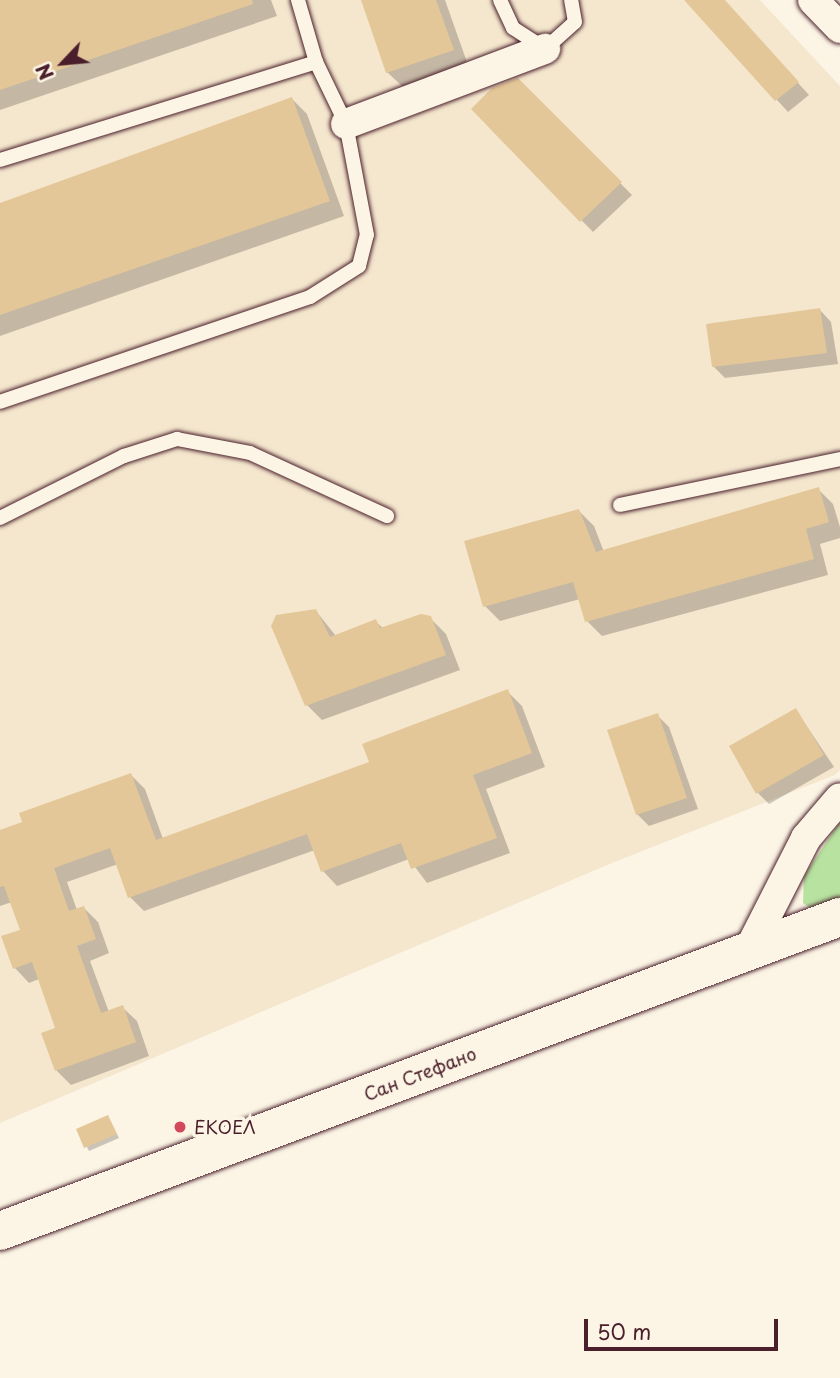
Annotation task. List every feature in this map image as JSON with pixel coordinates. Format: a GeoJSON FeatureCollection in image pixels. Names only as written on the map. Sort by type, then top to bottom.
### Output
{"type":"FeatureCollection","features":[{"type":"Feature","properties":{"kind":"street"},"geometry":{"type":"LineString","coordinates":[[813,0],[840,28]]}},
{"type":"Feature","properties":{"kind":"street"},"geometry":{"type":"LineString","coordinates":[[346,124],[545,49]]}},
{"type":"Feature","properties":{"kind":"street"},"geometry":{"type":"LineString","coordinates":[[749,950],[806,838],[840,798]]}},
{"type":"Feature","properties":{"kind":"street","name":"Сан Стефано"},"geometry":{"type":"LineString","coordinates":[[0,1231],[840,916]]}},
{"type":"Feature","properties":{"kind":"lane"},"geometry":{"type":"LineString","coordinates":[[0,402],[310,297],[359,265],[367,235],[346,124],[316,62],[298,0]]}},
{"type":"Feature","properties":{"kind":"lane"},"geometry":{"type":"LineString","coordinates":[[500,0],[513,28],[545,49],[575,22],[571,0]]}},
{"type":"Feature","properties":{"kind":"lane"},"geometry":{"type":"LineString","coordinates":[[0,160],[316,62]]}},
{"type":"Feature","properties":{"kind":"lane"},"geometry":{"type":"LineString","coordinates":[[0,518],[124,456],[177,439],[250,453],[387,516]]}},
{"type":"Feature","properties":{"kind":"lane"},"geometry":{"type":"LineString","coordinates":[[620,505],[840,459]]}},
{"type":"Feature","properties":{"kind":"shaded area"},"geometry":{"type":"Polygon","coordinates":[[[0,0],[760,0],[840,86],[840,770],[835,775],[612,863],[0,1123],[0,0]]]}},
{"type":"Feature","properties":{"kind":"green space"},"geometry":{"type":"Polygon","coordinates":[[[840,822],[840,901],[817,912],[803,903],[804,876],[840,822]]]}},
{"type":"Feature","properties":{"kind":"building"},"geometry":{"type":"Polygon","coordinates":[[[0,0],[252,0],[253,4],[0,90],[0,0]]]}},
{"type":"Feature","properties":{"kind":"building"},"geometry":{"type":"Polygon","coordinates":[[[361,0],[436,0],[454,50],[386,73],[361,0]]]}},
{"type":"Feature","properties":{"kind":"building"},"geometry":{"type":"Polygon","coordinates":[[[684,0],[725,0],[799,82],[775,101],[684,0]]]}},
{"type":"Feature","properties":{"kind":"building"},"geometry":{"type":"Polygon","coordinates":[[[518,78],[622,182],[580,222],[471,109],[492,88],[518,78]]]}},
{"type":"Feature","properties":{"kind":"building"},"geometry":{"type":"Polygon","coordinates":[[[292,97],[330,201],[0,315],[0,203],[292,97]]]}},
{"type":"Feature","properties":{"kind":"building"},"geometry":{"type":"Polygon","coordinates":[[[820,308],[827,353],[712,367],[706,324],[820,308]]]}},
{"type":"Feature","properties":{"kind":"building"},"geometry":{"type":"Polygon","coordinates":[[[819,487],[829,522],[806,529],[814,559],[585,622],[573,582],[483,607],[464,541],[579,509],[596,552],[819,487]]]}},
{"type":"Feature","properties":{"kind":"building"},"geometry":{"type":"Polygon","coordinates":[[[316,609],[330,637],[376,619],[380,628],[421,614],[431,616],[446,655],[305,706],[271,626],[276,615],[316,609]]]}},
{"type":"Feature","properties":{"kind":"building"},"geometry":{"type":"Polygon","coordinates":[[[508,689],[532,753],[473,775],[497,838],[411,869],[401,843],[321,872],[307,834],[128,898],[110,848],[54,868],[69,911],[84,906],[96,939],[77,946],[101,1013],[123,1005],[136,1042],[55,1071],[41,1033],[55,1028],[32,962],[13,969],[1,936],[20,930],[4,886],[0,887],[0,830],[22,822],[19,813],[131,773],[156,840],[369,762],[362,744],[508,689]]]}},
{"type":"Feature","properties":{"kind":"building"},"geometry":{"type":"Polygon","coordinates":[[[796,708],[824,755],[756,794],[729,746],[796,708]]]}},
{"type":"Feature","properties":{"kind":"building"},"geometry":{"type":"Polygon","coordinates":[[[658,713],[687,798],[636,815],[607,730],[658,713]]]}},
{"type":"Feature","properties":{"kind":"building"},"geometry":{"type":"Polygon","coordinates":[[[108,1115],[117,1134],[84,1148],[76,1129],[108,1115]]]}},
{"type":"Feature","properties":{"kind":"place","name":"ЕКОЕЛ"},"geometry":{"type":"Point","coordinates":[180,1127]}}]}
